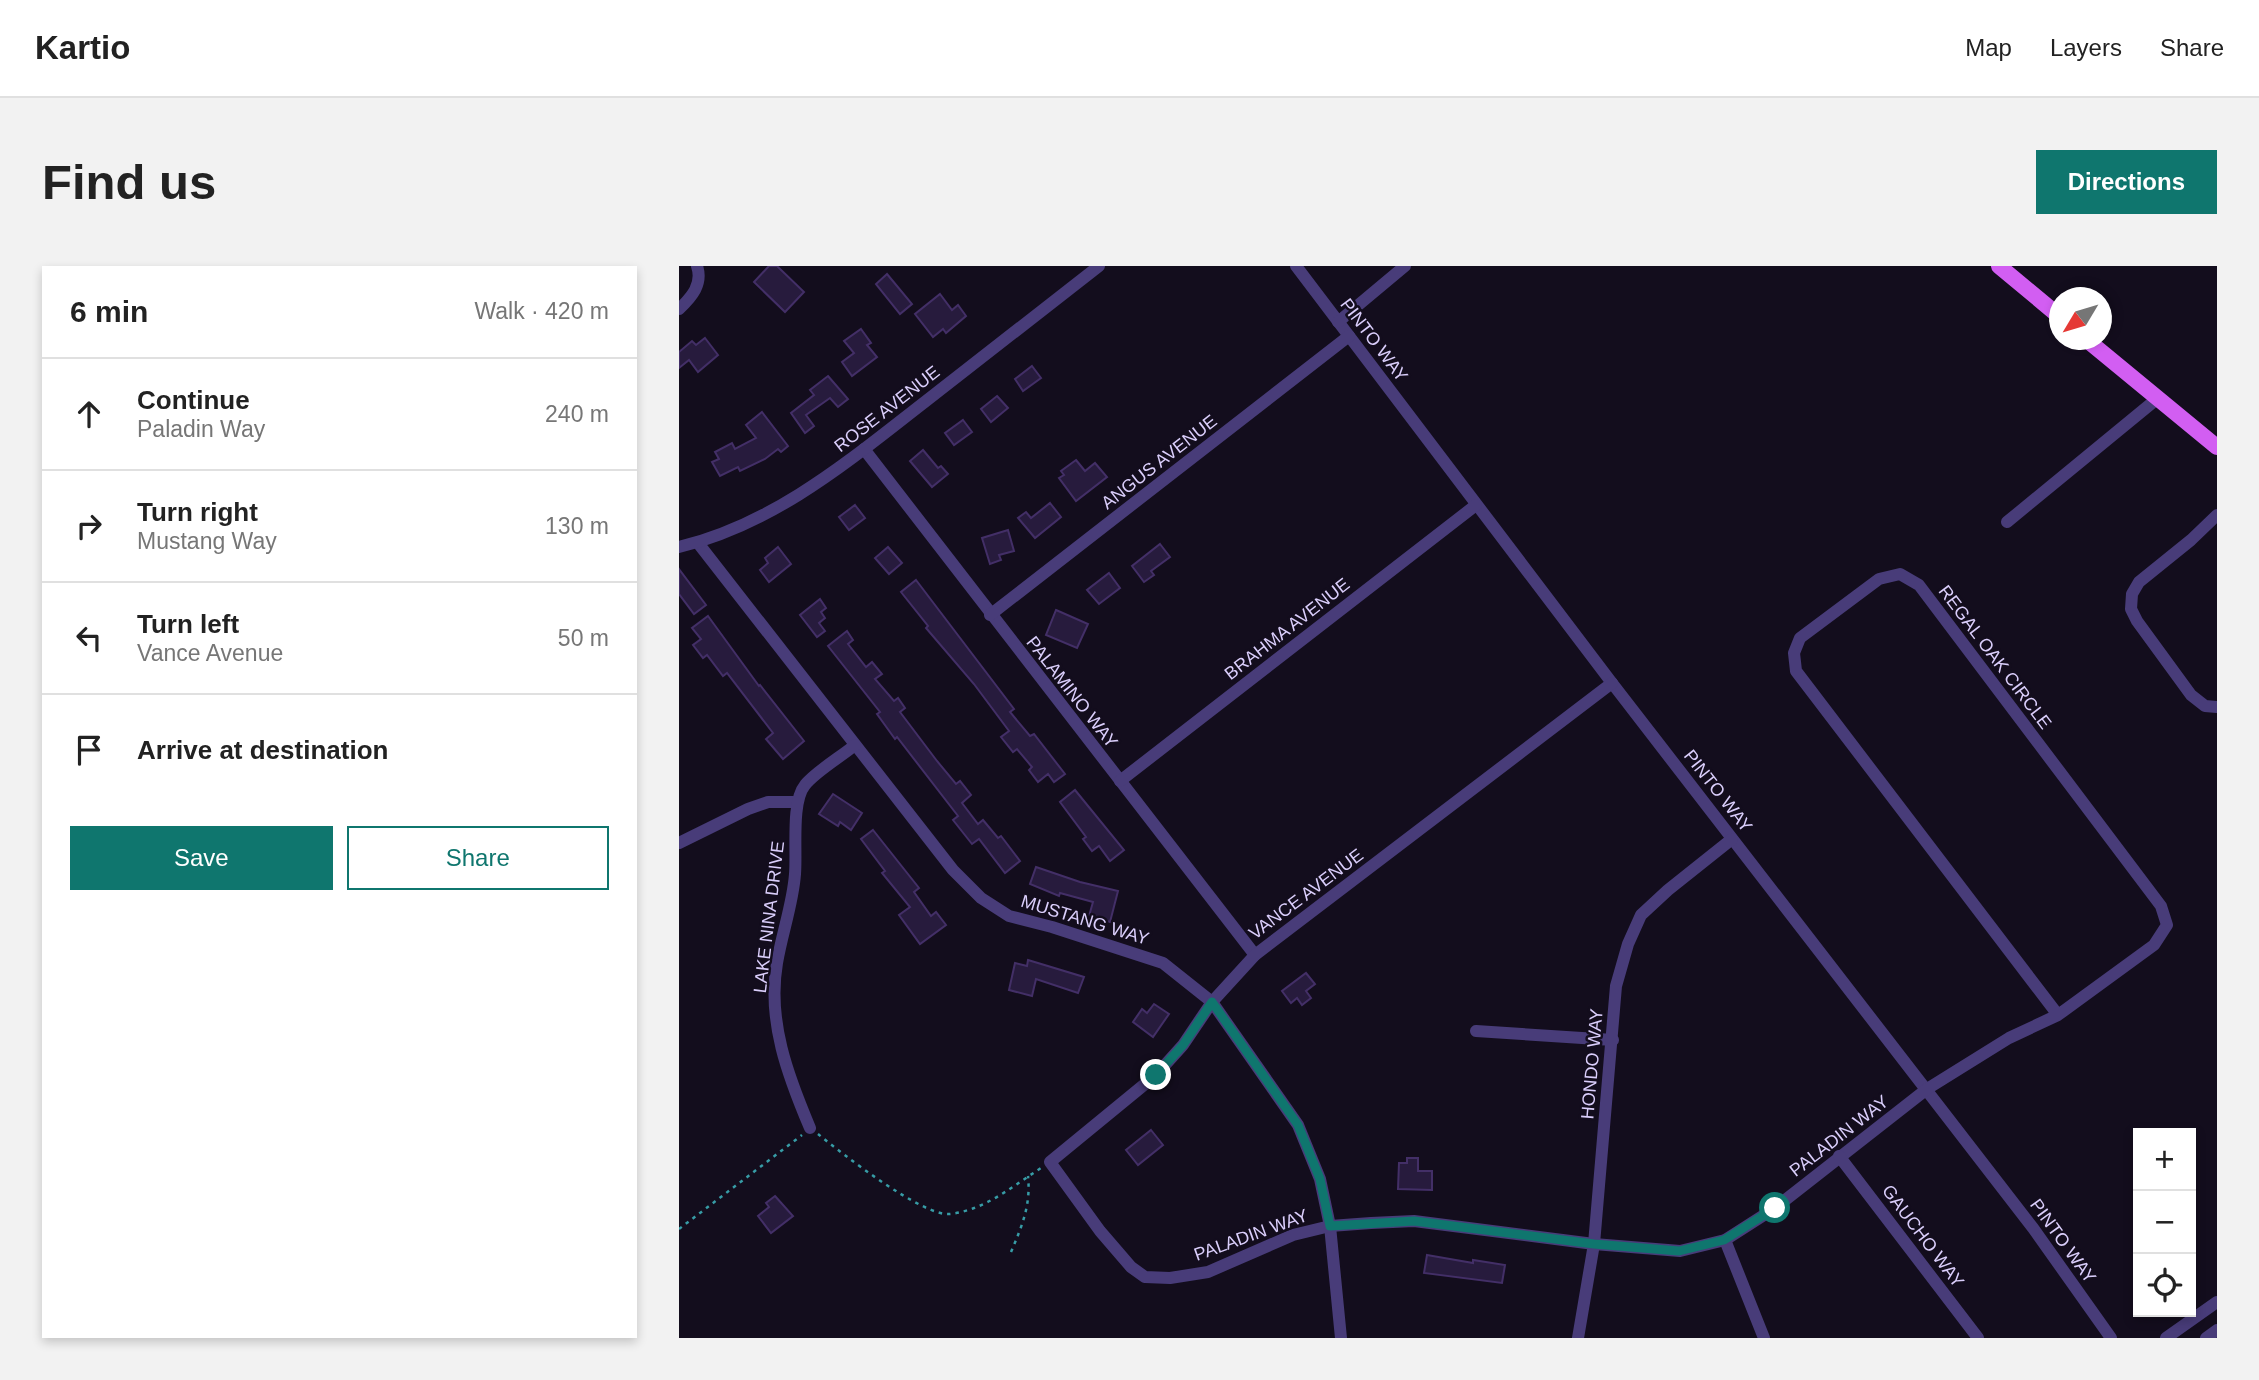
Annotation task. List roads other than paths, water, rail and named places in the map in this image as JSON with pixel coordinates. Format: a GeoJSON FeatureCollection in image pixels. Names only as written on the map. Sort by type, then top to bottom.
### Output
{"type":"FeatureCollection","features":[{"type":"Feature","properties":{"kind":"main road"},"geometry":{"type":"LineString","coordinates":[[1999,266],[2049,307]]}},
{"type":"Feature","properties":{"kind":"main road"},"geometry":{"type":"LineString","coordinates":[[2099,350],[2217,447]]}},
{"type":"Feature","properties":{"kind":"street"},"geometry":{"type":"LineString","coordinates":[[679,309],[696,290],[699,274],[697,266]]}},
{"type":"Feature","properties":{"kind":"street","name":"ROSE AVENUE"},"geometry":{"type":"LineString","coordinates":[[679,547],[698,543],[789,502],[864,449],[1099,266]]}},
{"type":"Feature","properties":{"kind":"street","name":"PINTO WAY"},"geometry":{"type":"LineString","coordinates":[[1296,266],[1612,683],[2033,1228],[2111,1338]]}},
{"type":"Feature","properties":{"kind":"street"},"geometry":{"type":"LineString","coordinates":[[1338,322],[1405,266]]}},
{"type":"Feature","properties":{"kind":"street","name":"ANGUS AVENUE"},"geometry":{"type":"LineString","coordinates":[[990,615],[1349,336]]}},
{"type":"Feature","properties":{"kind":"street"},"geometry":{"type":"LineString","coordinates":[[2007,522],[2158,398]]}},
{"type":"Feature","properties":{"kind":"street","name":"PALAMINO WAY"},"geometry":{"type":"LineString","coordinates":[[864,449],[1255,955]]}},
{"type":"Feature","properties":{"kind":"street","name":"BRAHMA AVENUE"},"geometry":{"type":"LineString","coordinates":[[1120,781],[1476,505]]}},
{"type":"Feature","properties":{"kind":"street"},"geometry":{"type":"LineString","coordinates":[[2217,514],[2191,540],[2139,582],[2132,594],[2131,609],[2190,695],[2205,706],[2217,707]]}},
{"type":"Feature","properties":{"kind":"street","name":"MUSTANG WAY"},"geometry":{"type":"LineString","coordinates":[[698,543],[953,870],[981,898],[1009,916],[1163,963],[1212,1002],[1298,1125],[1320,1179],[1330,1226],[1341,1338]]}},
{"type":"Feature","properties":{"kind":"street","name":"REGAL OAK CIRCLE"},"geometry":{"type":"LineString","coordinates":[[1927,1089],[2009,1038],[2058,1015],[2154,945],[2167,925],[2161,906],[1919,585],[1900,575],[1879,579],[1800,638],[1794,653],[1796,671],[2058,1015]]}},
{"type":"Feature","properties":{"kind":"street","name":"VANCE AVENUE"},"geometry":{"type":"LineString","coordinates":[[1050,1162],[1156,1075],[1183,1045],[1212,1002],[1255,955],[1612,683]]}},
{"type":"Feature","properties":{"kind":"street"},"geometry":{"type":"LineString","coordinates":[[679,843],[748,809],[768,802],[796,802],[805,784],[855,745]]}},
{"type":"Feature","properties":{"kind":"street","name":"LAKE NINA DRIVE"},"geometry":{"type":"LineString","coordinates":[[796,802],[795,878],[776,966],[775,998],[779,1045],[790,1081],[810,1128]]}},
{"type":"Feature","properties":{"kind":"street","name":"HONDO WAY"},"geometry":{"type":"LineString","coordinates":[[1578,1338],[1594,1244],[1616,986],[1627,944],[1641,915],[1733,839]]}},
{"type":"Feature","properties":{"kind":"street"},"geometry":{"type":"LineString","coordinates":[[1476,1031],[1613,1040]]}},
{"type":"Feature","properties":{"kind":"street","name":"PALADIN WAY"},"geometry":{"type":"LineString","coordinates":[[1050,1162],[1100,1231],[1132,1267],[1145,1277],[1170,1278],[1208,1272],[1293,1235],[1330,1226],[1414,1221],[1594,1244],[1679,1251],[1724,1240],[1775,1208],[1927,1089]]}},
{"type":"Feature","properties":{"kind":"street","name":"GAUCHO WAY"},"geometry":{"type":"LineString","coordinates":[[1839,1156],[1978,1338]]}},
{"type":"Feature","properties":{"kind":"street"},"geometry":{"type":"LineString","coordinates":[[1724,1240],[1764,1338]]}},
{"type":"Feature","properties":{"kind":"street"},"geometry":{"type":"LineString","coordinates":[[2167,1338],[2217,1302]]}},
{"type":"Feature","properties":{"kind":"street"},"geometry":{"type":"LineString","coordinates":[[2206,1338],[2217,1330]]}}]}
